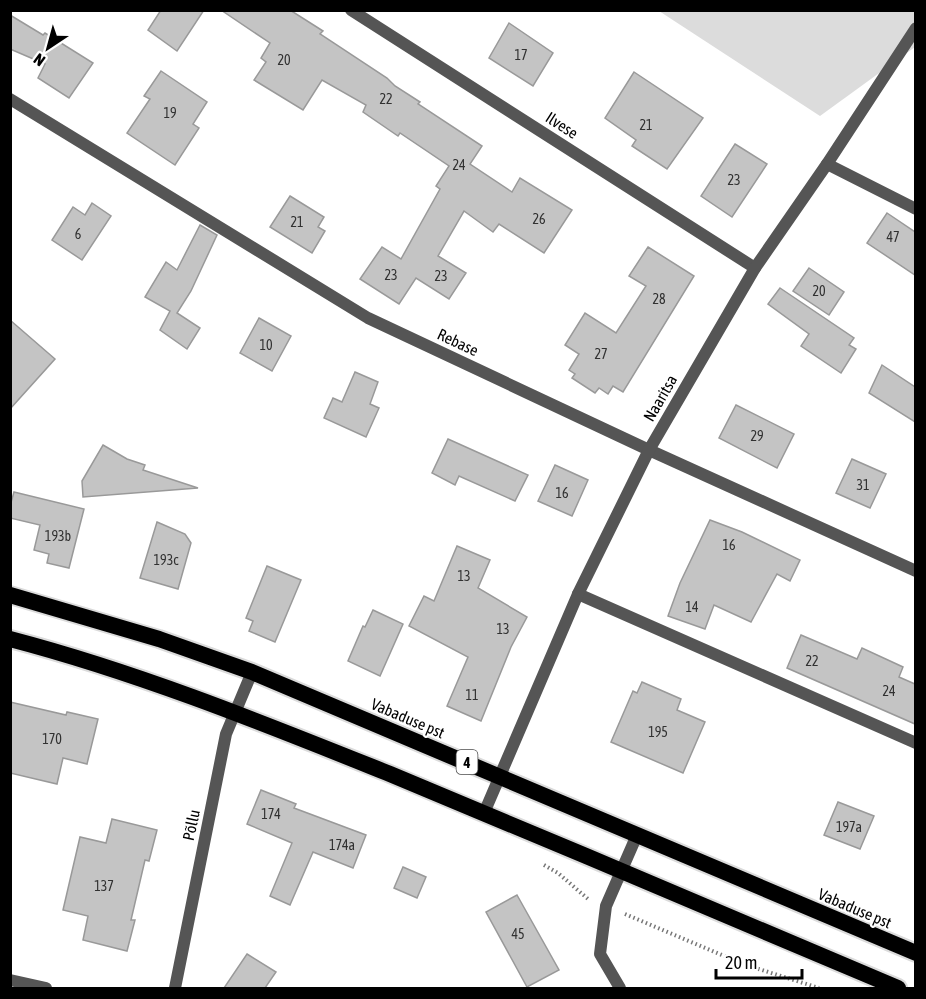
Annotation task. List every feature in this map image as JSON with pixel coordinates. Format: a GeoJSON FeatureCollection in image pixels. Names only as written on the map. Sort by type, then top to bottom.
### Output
{"type":"FeatureCollection","features":[{"type":"Feature","properties":{"kind":"highway","name":"Vabaduse pst"},"geometry":{"type":"LineString","coordinates":[[10,595],[159,639],[252,672],[915,953]]}},
{"type":"Feature","properties":{"kind":"highway"},"geometry":{"type":"LineString","coordinates":[[10,639],[67,654],[236,712],[484,813],[898,988]]}},
{"type":"Feature","properties":{"kind":"street","name":"Ilvese"},"geometry":{"type":"LineString","coordinates":[[351,10],[755,268]]}},
{"type":"Feature","properties":{"kind":"street","name":"Naaritsa"},"geometry":{"type":"LineString","coordinates":[[484,813],[578,594],[649,450],[755,268],[827,164],[915,28]]}},
{"type":"Feature","properties":{"kind":"street","name":"Rebase"},"geometry":{"type":"LineString","coordinates":[[10,99],[368,318],[649,450],[915,571]]}},
{"type":"Feature","properties":{"kind":"street"},"geometry":{"type":"LineString","coordinates":[[827,164],[915,208]]}},
{"type":"Feature","properties":{"kind":"street"},"geometry":{"type":"LineString","coordinates":[[578,594],[915,743]]}},
{"type":"Feature","properties":{"kind":"street","name":"Põllu"},"geometry":{"type":"LineString","coordinates":[[175,988],[226,734],[252,672]]}},
{"type":"Feature","properties":{"kind":"street"},"geometry":{"type":"LineString","coordinates":[[620,988],[600,954],[606,906],[637,835]]}},
{"type":"Feature","properties":{"kind":"street"},"geometry":{"type":"LineString","coordinates":[[10,980],[46,988]]}},
{"type":"Feature","properties":{"kind":"path"},"geometry":{"type":"LineString","coordinates":[[538,862],[558,873],[584,897],[742,964],[819,988]]}},
{"type":"Feature","properties":{"kind":"shaded area"},"geometry":{"type":"Polygon","coordinates":[[[659,11],[915,11],[915,47],[820,116],[659,11]]]}},
{"type":"Feature","properties":{"kind":"building"},"geometry":{"type":"Polygon","coordinates":[[[161,10],[204,10],[177,51],[148,30],[161,10]]]}},
{"type":"Feature","properties":{"kind":"building"},"geometry":{"type":"Polygon","coordinates":[[[221,10],[290,10],[323,31],[320,34],[420,102],[418,104],[482,146],[470,164],[512,192],[520,178],[572,210],[544,253],[499,224],[493,232],[464,211],[438,256],[466,273],[449,299],[416,278],[399,304],[360,279],[382,247],[401,259],[440,189],[436,186],[449,166],[400,133],[398,136],[363,112],[366,105],[322,80],[303,110],[254,80],[266,62],[261,58],[270,43],[221,10]]]}},
{"type":"Feature","properties":{"kind":"building"},"geometry":{"type":"Polygon","coordinates":[[[10,15],[43,35],[45,33],[93,63],[69,98],[38,78],[45,64],[10,49],[10,15]]]}},
{"type":"Feature","properties":{"kind":"building"},"geometry":{"type":"Polygon","coordinates":[[[509,23],[553,53],[533,86],[489,58],[509,23]]]}},
{"type":"Feature","properties":{"kind":"building"},"geometry":{"type":"Polygon","coordinates":[[[161,71],[207,102],[193,124],[199,128],[175,165],[127,133],[150,99],[144,96],[161,71]]]}},
{"type":"Feature","properties":{"kind":"building"},"geometry":{"type":"Polygon","coordinates":[[[634,72],[703,118],[667,169],[632,146],[636,140],[605,118],[634,72]]]}},
{"type":"Feature","properties":{"kind":"building"},"geometry":{"type":"Polygon","coordinates":[[[735,144],[767,164],[732,217],[701,196],[735,144]]]}},
{"type":"Feature","properties":{"kind":"building"},"geometry":{"type":"Polygon","coordinates":[[[290,196],[324,217],[318,227],[325,231],[312,253],[270,227],[290,196]]]}},
{"type":"Feature","properties":{"kind":"building"},"geometry":{"type":"Polygon","coordinates":[[[92,203],[111,216],[82,260],[52,240],[73,207],[85,215],[92,203]]]}},
{"type":"Feature","properties":{"kind":"building"},"geometry":{"type":"Polygon","coordinates":[[[887,213],[915,232],[915,275],[867,243],[887,213]]]}},
{"type":"Feature","properties":{"kind":"building"},"geometry":{"type":"Polygon","coordinates":[[[200,225],[217,235],[191,291],[177,313],[200,328],[187,349],[160,330],[170,311],[145,297],[166,262],[177,270],[200,225]]]}},
{"type":"Feature","properties":{"kind":"building"},"geometry":{"type":"Polygon","coordinates":[[[648,247],[694,276],[623,392],[613,386],[608,394],[599,388],[595,393],[572,378],[575,374],[569,370],[579,354],[565,345],[585,313],[616,333],[646,286],[629,276],[648,247]]]}},
{"type":"Feature","properties":{"kind":"building"},"geometry":{"type":"Polygon","coordinates":[[[809,268],[844,292],[829,315],[793,291],[809,268]]]}},
{"type":"Feature","properties":{"kind":"building"},"geometry":{"type":"Polygon","coordinates":[[[780,288],[854,338],[849,345],[856,349],[841,373],[801,346],[809,334],[768,304],[780,288]]]}},
{"type":"Feature","properties":{"kind":"building"},"geometry":{"type":"Polygon","coordinates":[[[259,318],[291,336],[272,371],[240,353],[259,318]]]}},
{"type":"Feature","properties":{"kind":"building"},"geometry":{"type":"Polygon","coordinates":[[[10,320],[55,359],[10,409],[10,320]]]}},
{"type":"Feature","properties":{"kind":"building"},"geometry":{"type":"Polygon","coordinates":[[[882,365],[915,387],[915,422],[869,393],[882,365]]]}},
{"type":"Feature","properties":{"kind":"building"},"geometry":{"type":"Polygon","coordinates":[[[355,372],[378,382],[370,404],[379,408],[366,437],[324,418],[333,398],[342,402],[355,372]]]}},
{"type":"Feature","properties":{"kind":"building"},"geometry":{"type":"Polygon","coordinates":[[[736,405],[794,434],[777,468],[719,438],[736,405]]]}},
{"type":"Feature","properties":{"kind":"building"},"geometry":{"type":"Polygon","coordinates":[[[448,439],[528,475],[515,501],[459,476],[455,485],[432,473],[448,439]]]}},
{"type":"Feature","properties":{"kind":"building"},"geometry":{"type":"Polygon","coordinates":[[[103,445],[127,459],[145,465],[143,470],[198,488],[83,497],[82,481],[103,445]]]}},
{"type":"Feature","properties":{"kind":"building"},"geometry":{"type":"Polygon","coordinates":[[[852,459],[886,474],[870,508],[836,493],[852,459]]]}},
{"type":"Feature","properties":{"kind":"building"},"geometry":{"type":"Polygon","coordinates":[[[555,465],[588,480],[572,516],[538,501],[555,465]]]}},
{"type":"Feature","properties":{"kind":"building"},"geometry":{"type":"Polygon","coordinates":[[[14,492],[84,509],[69,568],[47,563],[49,554],[34,550],[40,525],[10,518],[10,506],[14,492]]]}},
{"type":"Feature","properties":{"kind":"building"},"geometry":{"type":"Polygon","coordinates":[[[710,520],[742,532],[800,560],[790,581],[777,574],[751,622],[714,605],[705,629],[668,616],[680,583],[710,520]]]}},
{"type":"Feature","properties":{"kind":"building"},"geometry":{"type":"Polygon","coordinates":[[[157,522],[185,534],[191,543],[178,589],[140,578],[157,522]]]}},
{"type":"Feature","properties":{"kind":"building"},"geometry":{"type":"Polygon","coordinates":[[[457,546],[490,560],[478,588],[527,617],[511,647],[481,721],[447,706],[468,657],[409,626],[424,596],[434,601],[457,546]]]}},
{"type":"Feature","properties":{"kind":"building"},"geometry":{"type":"Polygon","coordinates":[[[267,566],[301,580],[275,642],[249,631],[253,621],[246,618],[267,566]]]}},
{"type":"Feature","properties":{"kind":"building"},"geometry":{"type":"Polygon","coordinates":[[[373,610],[403,624],[380,676],[348,661],[363,626],[365,627],[373,610]]]}},
{"type":"Feature","properties":{"kind":"building"},"geometry":{"type":"Polygon","coordinates":[[[801,635],[857,659],[862,648],[903,667],[899,677],[915,684],[915,724],[787,668],[801,635]]]}},
{"type":"Feature","properties":{"kind":"building"},"geometry":{"type":"Polygon","coordinates":[[[642,682],[681,699],[677,710],[705,722],[683,773],[611,742],[633,691],[637,693],[642,682]]]}},
{"type":"Feature","properties":{"kind":"building"},"geometry":{"type":"Polygon","coordinates":[[[10,702],[66,715],[67,712],[98,719],[87,764],[63,758],[57,784],[10,773],[10,702]]]}},
{"type":"Feature","properties":{"kind":"building"},"geometry":{"type":"Polygon","coordinates":[[[261,790],[296,804],[294,808],[366,835],[353,868],[313,852],[290,905],[270,896],[292,843],[247,824],[261,790]]]}},
{"type":"Feature","properties":{"kind":"building"},"geometry":{"type":"Polygon","coordinates":[[[838,802],[874,816],[860,849],[824,835],[838,802]]]}},
{"type":"Feature","properties":{"kind":"building"},"geometry":{"type":"Polygon","coordinates":[[[112,819],[157,830],[149,861],[145,860],[131,920],[135,920],[127,951],[83,940],[88,916],[63,910],[80,837],[106,843],[112,819]]]}},
{"type":"Feature","properties":{"kind":"building"},"geometry":{"type":"Polygon","coordinates":[[[403,867],[426,877],[417,898],[394,888],[403,867]]]}},
{"type":"Feature","properties":{"kind":"building"},"geometry":{"type":"Polygon","coordinates":[[[517,895],[559,970],[527,987],[486,912],[517,895]]]}},
{"type":"Feature","properties":{"kind":"building"},"geometry":{"type":"Polygon","coordinates":[[[247,954],[276,972],[265,988],[224,988],[247,954]]]}}]}
